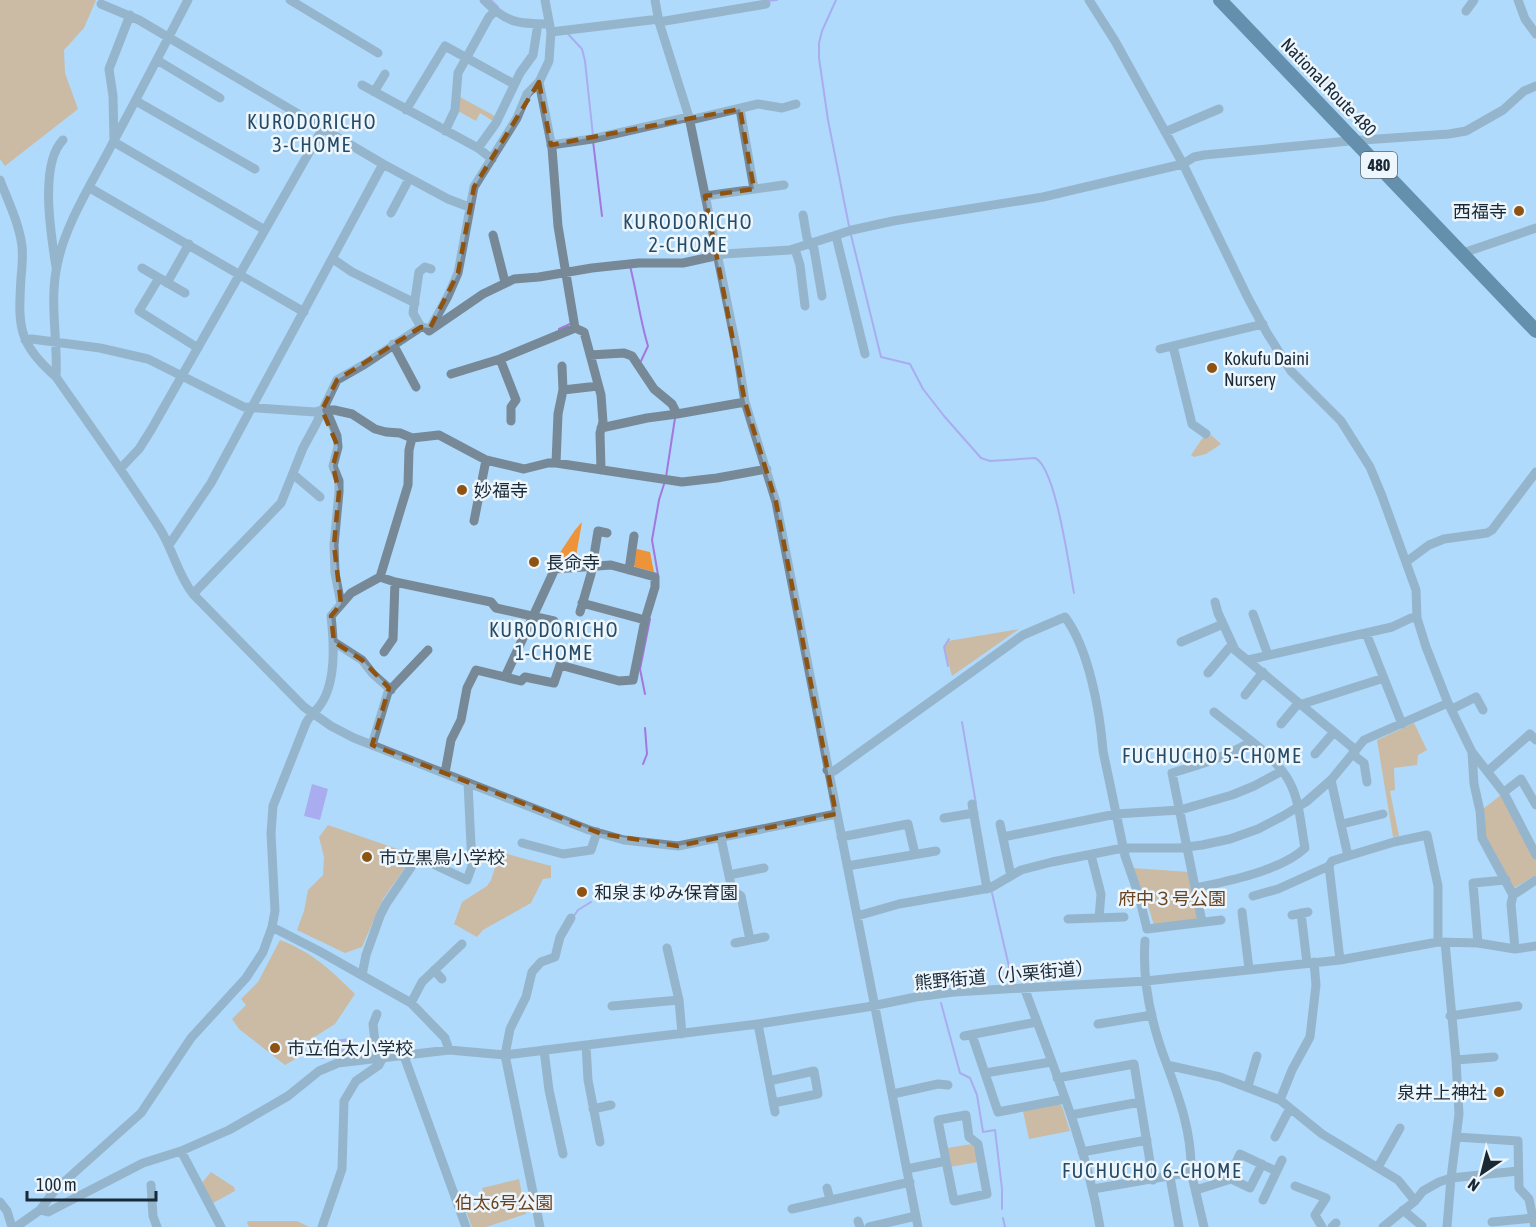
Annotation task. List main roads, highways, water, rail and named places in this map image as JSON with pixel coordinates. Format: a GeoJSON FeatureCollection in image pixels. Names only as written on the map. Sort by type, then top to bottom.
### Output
{"type":"FeatureCollection","features":[{"type":"Feature","properties":{"kind":"highway","name":"National Route 480"},"geometry":{"type":"LineString","coordinates":[[1220,0],[1536,331]]}},
{"type":"Feature","properties":{"kind":"waterway"},"geometry":{"type":"LineString","coordinates":[[491,0],[498,7]]}},
{"type":"Feature","properties":{"kind":"waterway"},"geometry":{"type":"LineString","coordinates":[[767,1],[777,0]]}},
{"type":"Feature","properties":{"kind":"waterway"},"geometry":{"type":"LineString","coordinates":[[836,0],[822,31],[819,58],[828,120],[849,226]]}},
{"type":"Feature","properties":{"kind":"waterway"},"geometry":{"type":"LineString","coordinates":[[568,34],[582,49],[585,61],[593,136]]}},
{"type":"Feature","properties":{"kind":"waterway"},"geometry":{"type":"LineString","coordinates":[[593,141],[602,216]]}},
{"type":"Feature","properties":{"kind":"waterway"},"geometry":{"type":"LineString","coordinates":[[851,235],[881,357],[910,364],[923,389],[981,458],[990,461],[1035,458],[1042,465],[1055,498],[1074,593]]}},
{"type":"Feature","properties":{"kind":"waterway"},"geometry":{"type":"LineString","coordinates":[[630,266],[648,346],[641,361]]}},
{"type":"Feature","properties":{"kind":"waterway"},"geometry":{"type":"LineString","coordinates":[[559,329],[570,324]]}},
{"type":"Feature","properties":{"kind":"waterway"},"geometry":{"type":"LineString","coordinates":[[666,477],[675,418]]}},
{"type":"Feature","properties":{"kind":"waterway"},"geometry":{"type":"LineString","coordinates":[[658,575],[652,540],[665,481]]}},
{"type":"Feature","properties":{"kind":"waterway"},"geometry":{"type":"LineString","coordinates":[[645,694],[640,669],[650,619]]}},
{"type":"Feature","properties":{"kind":"waterway"},"geometry":{"type":"LineString","coordinates":[[948,666],[944,647],[949,639]]}},
{"type":"Feature","properties":{"kind":"waterway"},"geometry":{"type":"LineString","coordinates":[[962,722],[976,804]]}},
{"type":"Feature","properties":{"kind":"waterway"},"geometry":{"type":"LineString","coordinates":[[643,764],[647,754],[645,728]]}},
{"type":"Feature","properties":{"kind":"waterway"},"geometry":{"type":"LineString","coordinates":[[992,893],[1013,984]]}},
{"type":"Feature","properties":{"kind":"waterway"},"geometry":{"type":"LineString","coordinates":[[573,917],[578,910],[591,902]]}},
{"type":"Feature","properties":{"kind":"waterway"},"geometry":{"type":"LineString","coordinates":[[941,1003],[960,1073],[970,1078],[977,1095],[983,1132],[995,1130],[1002,1209]]}},
{"type":"Feature","properties":{"kind":"waterway"},"geometry":{"type":"LineString","coordinates":[[1003,1218],[1005,1227]]}},
{"type":"Feature","properties":{"kind":"place","name":"西福寺"},"geometry":{"type":"Point","coordinates":[1519,211]}},
{"type":"Feature","properties":{"kind":"place","name":"Kokufu Daini Nursery"},"geometry":{"type":"Point","coordinates":[1212,368]}},
{"type":"Feature","properties":{"kind":"place","name":"妙福寺"},"geometry":{"type":"Point","coordinates":[462,490]}},
{"type":"Feature","properties":{"kind":"place","name":"長命寺"},"geometry":{"type":"Point","coordinates":[534,562]}},
{"type":"Feature","properties":{"kind":"place","name":"市立黒鳥小学校"},"geometry":{"type":"Point","coordinates":[367,857]}},
{"type":"Feature","properties":{"kind":"place","name":"和泉まゆみ保育園"},"geometry":{"type":"Point","coordinates":[582,892]}},
{"type":"Feature","properties":{"kind":"place","name":"市立伯太小学校"},"geometry":{"type":"Point","coordinates":[275,1048]}},
{"type":"Feature","properties":{"kind":"place","name":"泉井上神社"},"geometry":{"type":"Point","coordinates":[1499,1092]}},
{"type":"Feature","properties":{"kind":"district","name":"KURODORICHO 3-CHOME"},"geometry":{"type":"Point","coordinates":[312,132]}},
{"type":"Feature","properties":{"kind":"district","name":"KURODORICHO 2-CHOME"},"geometry":{"type":"Point","coordinates":[688,232]}},
{"type":"Feature","properties":{"kind":"district","name":"KURODORICHO 1-CHOME"},"geometry":{"type":"Point","coordinates":[554,640]}},
{"type":"Feature","properties":{"kind":"district","name":"FUCHUCHO 5-CHOME"},"geometry":{"type":"Point","coordinates":[1212,755]}},
{"type":"Feature","properties":{"kind":"district","name":"FUCHUCHO 6-CHOME"},"geometry":{"type":"Point","coordinates":[1152,1170]}},
{"type":"Feature","properties":{"kind":"park label","name":"府中３号公園"},"geometry":{"type":"Point","coordinates":[1172,898]}},
{"type":"Feature","properties":{"kind":"park label","name":"伯太6号公園"},"geometry":{"type":"Point","coordinates":[504,1202]}}]}
